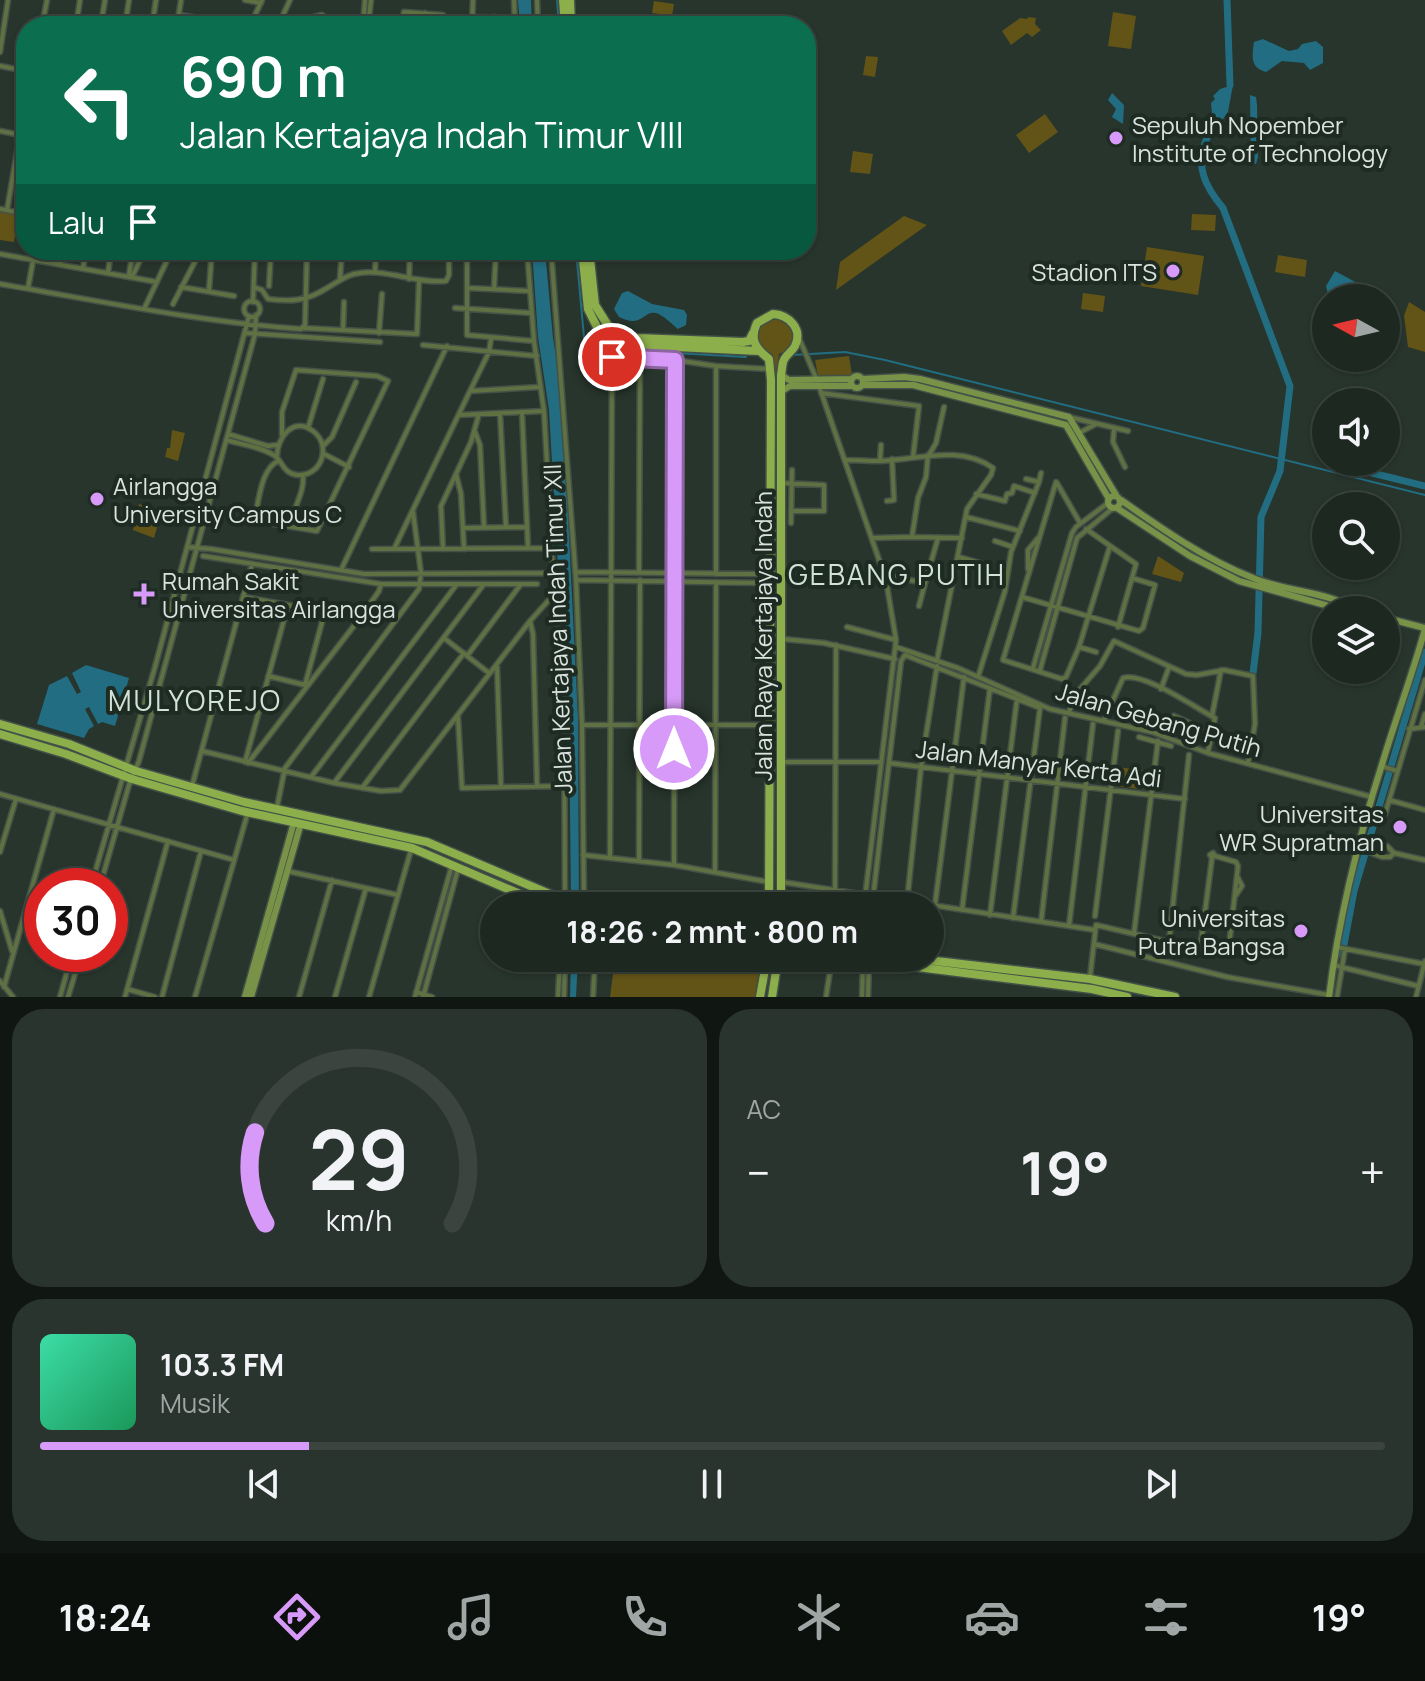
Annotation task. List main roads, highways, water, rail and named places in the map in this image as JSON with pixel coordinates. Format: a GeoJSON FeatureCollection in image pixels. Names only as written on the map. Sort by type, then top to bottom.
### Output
{"type":"FeatureCollection","features":[{"type":"Feature","properties":{"kind":"main road"},"geometry":{"type":"LineString","coordinates":[[583,260],[588,309],[599,331],[621,344],[746,342],[761,319],[773,314],[789,319],[796,332],[795,345],[785,358],[782,374],[771,385]]}},
{"type":"Feature","properties":{"kind":"main road"},"geometry":{"type":"LineString","coordinates":[[590,260],[592,294],[612,332],[667,343],[759,352]]}},
{"type":"Feature","properties":{"kind":"main road"},"geometry":{"type":"LineString","coordinates":[[753,332],[759,352]]}},
{"type":"Feature","properties":{"kind":"main road","name":"Jalan Raya Kertajaya Indah"},"geometry":{"type":"LineString","coordinates":[[759,352],[769,359],[771,385],[769,892]]}},
{"type":"Feature","properties":{"kind":"main road","name":"Jalan Raya Kertajaya Indah"},"geometry":{"type":"LineString","coordinates":[[782,374],[786,483],[782,574],[782,892]]}},
{"type":"Feature","properties":{"kind":"main road"},"geometry":{"type":"LineString","coordinates":[[771,385],[781,391]]}},
{"type":"Feature","properties":{"kind":"main road"},"geometry":{"type":"LineString","coordinates":[[770,579],[782,574]]}},
{"type":"Feature","properties":{"kind":"main road"},"geometry":{"type":"LineString","coordinates":[[0,724],[69,744],[130,774],[192,787],[245,808],[276,809],[412,848],[515,892]]}},
{"type":"Feature","properties":{"kind":"main road"},"geometry":{"type":"LineString","coordinates":[[0,734],[297,823],[427,842],[543,892]]}},
{"type":"Feature","properties":{"kind":"main road"},"geometry":{"type":"LineString","coordinates":[[770,762],[782,762]]}},
{"type":"Feature","properties":{"kind":"main road"},"geometry":{"type":"LineString","coordinates":[[944,965],[1090,979],[1147,994],[1175,997]]}},
{"type":"Feature","properties":{"kind":"main road"},"geometry":{"type":"LineString","coordinates":[[944,966],[1127,997]]}},
{"type":"Feature","properties":{"kind":"main road"},"geometry":{"type":"LineString","coordinates":[[760,997],[764,972]]}},
{"type":"Feature","properties":{"kind":"main road"},"geometry":{"type":"LineString","coordinates":[[772,997],[776,972]]}},
{"type":"Feature","properties":{"kind":"water"},"geometry":{"type":"Polygon","coordinates":[[[518,0],[531,0],[532,16],[519,16],[518,0]]]}},
{"type":"Feature","properties":{"kind":"water"},"geometry":{"type":"Polygon","coordinates":[[[1263,39],[1289,51],[1316,41],[1323,47],[1323,63],[1310,70],[1304,63],[1282,61],[1266,72],[1261,70],[1253,61],[1253,52],[1254,42],[1263,39]]]}},
{"type":"Feature","properties":{"kind":"water"},"geometry":{"type":"Polygon","coordinates":[[[1233,85],[1228,112],[1209,139],[1206,137],[1212,114],[1211,103],[1215,99],[1213,96],[1220,89],[1233,85]]]}},
{"type":"Feature","properties":{"kind":"water"},"geometry":{"type":"Polygon","coordinates":[[[1112,93],[1124,105],[1123,124],[1112,117],[1116,109],[1108,100],[1112,93]]]}},
{"type":"Feature","properties":{"kind":"water"},"geometry":{"type":"Polygon","coordinates":[[[1250,95],[1256,97],[1257,105],[1256,164],[1251,163],[1250,95]]]}},
{"type":"Feature","properties":{"kind":"water"},"geometry":{"type":"Polygon","coordinates":[[[533,260],[546,260],[562,393],[578,718],[579,892],[571,892],[565,618],[559,586],[549,410],[538,337],[533,260]]]}},
{"type":"Feature","properties":{"kind":"water"},"geometry":{"type":"Polygon","coordinates":[[[1335,271],[1359,284],[1327,284],[1335,271]]]}},
{"type":"Feature","properties":{"kind":"water"},"geometry":{"type":"Polygon","coordinates":[[[628,291],[652,304],[684,310],[686,325],[678,329],[656,313],[633,321],[619,317],[614,309],[622,293],[628,291]]]}},
{"type":"Feature","properties":{"kind":"water"},"geometry":{"type":"Polygon","coordinates":[[[86,665],[129,678],[115,726],[102,722],[98,724],[89,707],[85,709],[94,726],[84,738],[37,724],[49,685],[67,676],[77,694],[81,692],[72,673],[86,665]]]}},
{"type":"Feature","properties":{"kind":"water"},"geometry":{"type":"Polygon","coordinates":[[[571,972],[577,972],[576,997],[570,997],[571,972]]]}},
{"type":"Feature","properties":{"kind":"waterway"},"geometry":{"type":"LineString","coordinates":[[557,0],[558,16]]}},
{"type":"Feature","properties":{"kind":"waterway"},"geometry":{"type":"LineString","coordinates":[[1227,0],[1230,85]]}},
{"type":"Feature","properties":{"kind":"waterway"},"geometry":{"type":"LineString","coordinates":[[1207,138],[1203,148],[1203,175],[1223,208],[1290,386],[1280,471],[1261,517],[1258,633],[1253,673]]}},
{"type":"Feature","properties":{"kind":"waterway"},"geometry":{"type":"LineString","coordinates":[[577,260],[585,348],[746,357]]}},
{"type":"Feature","properties":{"kind":"waterway"},"geometry":{"type":"LineString","coordinates":[[792,355],[845,352],[885,360],[1425,495]]}},
{"type":"Feature","properties":{"kind":"waterway"},"geometry":{"type":"LineString","coordinates":[[1385,476],[1425,486]]}},
{"type":"Feature","properties":{"kind":"waterway"},"geometry":{"type":"LineString","coordinates":[[1342,955],[1354,891],[1425,652]]}},
{"type":"Feature","properties":{"kind":"place","name":"Sepuluh Nopember Institute of Technology"},"geometry":{"type":"Point","coordinates":[1116,138]}},
{"type":"Feature","properties":{"kind":"place","name":"Stadion ITS"},"geometry":{"type":"Point","coordinates":[1173,271]}},
{"type":"Feature","properties":{"kind":"place","name":"Airlangga University Campus C"},"geometry":{"type":"Point","coordinates":[97,499]}},
{"type":"Feature","properties":{"kind":"place","name":"Rumah Sakit Universitas Airlangga"},"geometry":{"type":"Point","coordinates":[144,594]}},
{"type":"Feature","properties":{"kind":"place","name":"Universitas WR Supratman"},"geometry":{"type":"Point","coordinates":[1400,827]}},
{"type":"Feature","properties":{"kind":"place","name":"Universitas Putra Bangsa"},"geometry":{"type":"Point","coordinates":[1301,931]}},
{"type":"Feature","properties":{"kind":"district","name":"GEBANG PUTIH"},"geometry":{"type":"Point","coordinates":[897,574]}},
{"type":"Feature","properties":{"kind":"district","name":"MULYOREJO"},"geometry":{"type":"Point","coordinates":[195,700]}}]}
